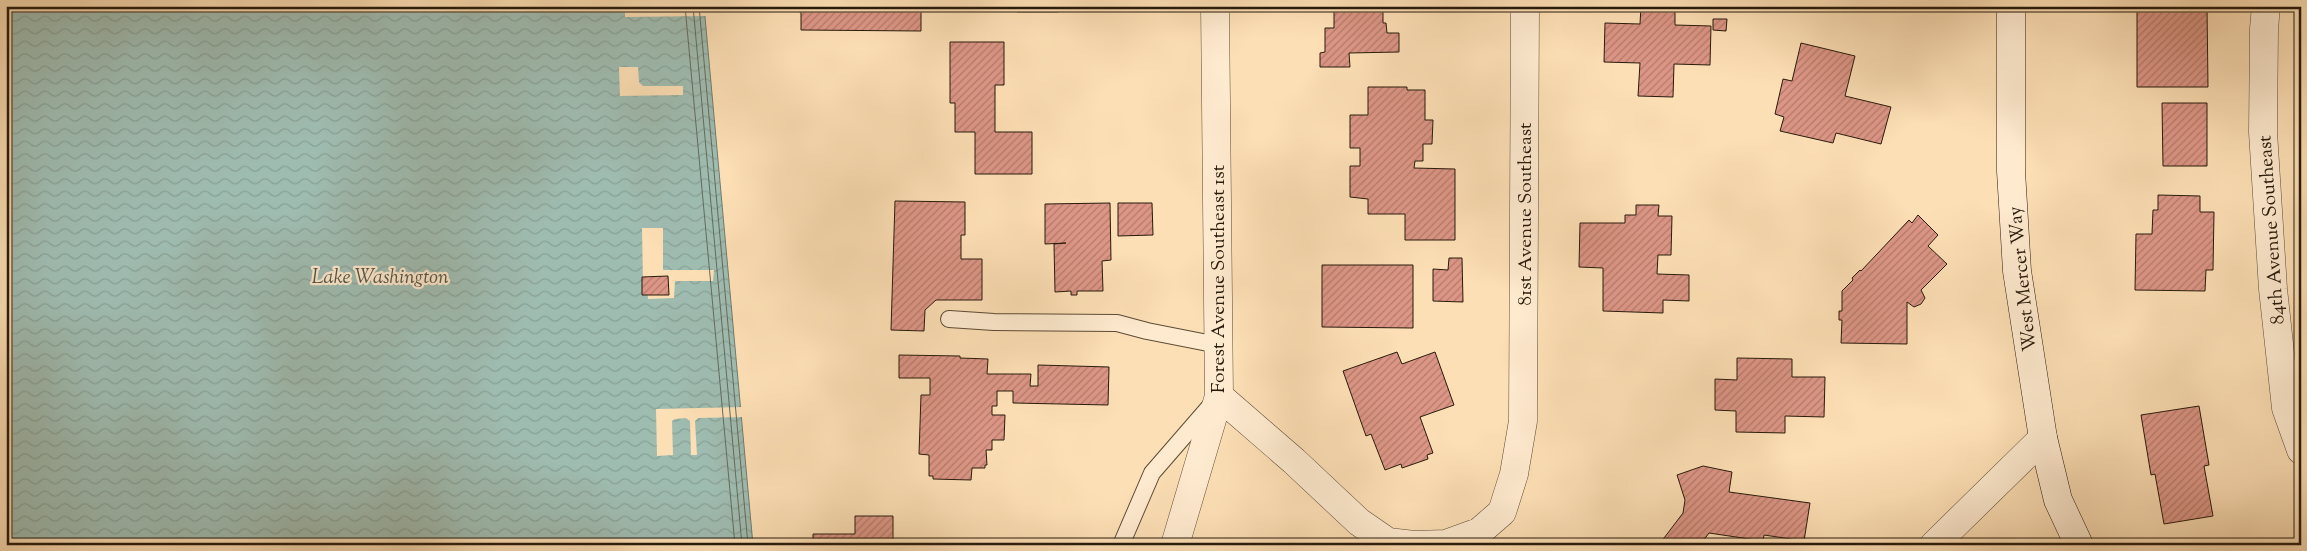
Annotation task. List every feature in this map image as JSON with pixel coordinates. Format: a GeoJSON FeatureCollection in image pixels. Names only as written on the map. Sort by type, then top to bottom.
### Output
{"type":"FeatureCollection","features":[{"type":"Feature","properties":{"kind":"street","name":"Forest Avenue Southeast 1st"},"geometry":{"type":"LineString","coordinates":[[1174,545],[1186,514],[1219,396],[1215,6]]}},
{"type":"Feature","properties":{"kind":"street","name":"81st Avenue Southeast"},"geometry":{"type":"LineString","coordinates":[[1219,396],[1294,461],[1359,522],[1388,542],[1414,545],[1446,544],[1479,532],[1502,512],[1514,474],[1523,421],[1525,6]]}},
{"type":"Feature","properties":{"kind":"street","name":"West Mercer Way"},"geometry":{"type":"LineString","coordinates":[[2011,6],[2011,171],[2018,271],[2043,438],[2058,500],[2079,545]]}},
{"type":"Feature","properties":{"kind":"street","name":"84th Avenue Southeast"},"geometry":{"type":"LineString","coordinates":[[2266,6],[2263,132],[2272,289],[2286,408],[2301,450]]}},
{"type":"Feature","properties":{"kind":"street"},"geometry":{"type":"LineString","coordinates":[[1934,545],[2043,438]]}},
{"type":"Feature","properties":{"kind":"lane"},"geometry":{"type":"LineString","coordinates":[[949,319],[994,322],[1117,323],[1146,332],[1218,346]]}},
{"type":"Feature","properties":{"kind":"lane"},"geometry":{"type":"LineString","coordinates":[[1121,545],[1152,473],[1219,396]]}},
{"type":"Feature","properties":{"kind":"water","name":"Lake Washington"},"geometry":{"type":"Polygon","coordinates":[[[6,6],[704,6],[753,545],[6,545],[6,6]]]}},
{"type":"Feature","properties":{"kind":"pier"},"geometry":{"type":"Polygon","coordinates":[[[625,6],[706,6],[707,16],[625,17],[625,6]]]}},
{"type":"Feature","properties":{"kind":"pier"},"geometry":{"type":"Polygon","coordinates":[[[619,67],[638,67],[639,82],[643,86],[683,86],[683,95],[620,96],[619,67]]]}},
{"type":"Feature","properties":{"kind":"pier"},"geometry":{"type":"Polygon","coordinates":[[[642,228],[663,228],[663,270],[714,270],[713,281],[675,281],[674,298],[648,299],[647,282],[643,281],[642,228]]]}},
{"type":"Feature","properties":{"kind":"pier"},"geometry":{"type":"Polygon","coordinates":[[[743,407],[744,417],[698,418],[695,421],[697,455],[691,455],[690,421],[686,418],[675,419],[672,421],[673,455],[657,456],[656,409],[743,407]]]}},
{"type":"Feature","properties":{"kind":"building"},"geometry":{"type":"Polygon","coordinates":[[[797,6],[928,7],[921,11],[921,31],[801,30],[801,13],[797,10],[797,6]]]}},
{"type":"Feature","properties":{"kind":"building"},"geometry":{"type":"Polygon","coordinates":[[[1017,6],[1058,6],[1058,12],[1017,12],[1017,6]]]}},
{"type":"Feature","properties":{"kind":"building"},"geometry":{"type":"Polygon","coordinates":[[[1334,6],[1383,6],[1383,23],[1386,23],[1387,33],[1399,33],[1399,52],[1349,53],[1350,67],[1320,67],[1320,53],[1325,52],[1325,28],[1334,28],[1334,6]]]}},
{"type":"Feature","properties":{"kind":"building"},"geometry":{"type":"Polygon","coordinates":[[[1641,6],[1675,6],[1675,25],[1711,26],[1710,65],[1674,64],[1673,97],[1638,96],[1640,63],[1604,62],[1605,23],[1640,24],[1641,6]]]}},
{"type":"Feature","properties":{"kind":"building"},"geometry":{"type":"Polygon","coordinates":[[[2207,6],[2208,87],[2137,87],[2137,7],[2207,6]]]}},
{"type":"Feature","properties":{"kind":"building"},"geometry":{"type":"Polygon","coordinates":[[[1713,19],[1727,19],[1726,31],[1713,30],[1713,19]]]}},
{"type":"Feature","properties":{"kind":"building"},"geometry":{"type":"Polygon","coordinates":[[[950,42],[1004,42],[1004,85],[995,85],[995,132],[1032,132],[1032,174],[975,174],[975,132],[955,132],[955,103],[950,103],[950,42]]]}},
{"type":"Feature","properties":{"kind":"building"},"geometry":{"type":"Polygon","coordinates":[[[1801,43],[1855,56],[1845,96],[1891,107],[1881,144],[1836,133],[1833,143],[1780,131],[1784,117],[1775,114],[1783,79],[1792,81],[1801,43]]]}},
{"type":"Feature","properties":{"kind":"building"},"geometry":{"type":"Polygon","coordinates":[[[1368,87],[1407,87],[1407,90],[1425,90],[1425,120],[1433,120],[1432,144],[1423,144],[1423,161],[1415,161],[1414,168],[1455,169],[1455,240],[1405,240],[1405,214],[1368,214],[1368,199],[1350,197],[1350,166],[1360,166],[1360,148],[1350,148],[1350,115],[1368,115],[1368,87]]]}},
{"type":"Feature","properties":{"kind":"building"},"geometry":{"type":"Polygon","coordinates":[[[2162,103],[2207,103],[2207,166],[2163,166],[2162,103]]]}},
{"type":"Feature","properties":{"kind":"building"},"geometry":{"type":"Polygon","coordinates":[[[2158,195],[2200,196],[2200,212],[2214,212],[2213,270],[2206,270],[2205,291],[2135,290],[2136,234],[2152,234],[2153,210],[2158,210],[2158,195]]]}},
{"type":"Feature","properties":{"kind":"building"},"geometry":{"type":"Polygon","coordinates":[[[895,201],[965,202],[965,235],[961,235],[961,259],[982,259],[982,300],[936,300],[925,310],[924,331],[891,330],[895,201]]]}},
{"type":"Feature","properties":{"kind":"building"},"geometry":{"type":"Polygon","coordinates":[[[1110,203],[1111,260],[1102,261],[1103,291],[1077,291],[1077,295],[1071,295],[1071,291],[1055,292],[1054,244],[1066,243],[1045,244],[1045,204],[1110,203]]]}},
{"type":"Feature","properties":{"kind":"building"},"geometry":{"type":"Polygon","coordinates":[[[1118,203],[1152,203],[1153,235],[1118,236],[1118,203]]]}},
{"type":"Feature","properties":{"kind":"building"},"geometry":{"type":"Polygon","coordinates":[[[1636,205],[1659,205],[1658,216],[1672,216],[1671,255],[1658,255],[1657,274],[1689,275],[1689,301],[1663,300],[1663,313],[1603,311],[1603,268],[1579,267],[1580,223],[1625,223],[1625,215],[1636,215],[1636,205]]]}},
{"type":"Feature","properties":{"kind":"building"},"geometry":{"type":"Polygon","coordinates":[[[1918,215],[1938,235],[1928,246],[1947,264],[1921,290],[1925,298],[1921,304],[1914,307],[1907,302],[1907,344],[1841,343],[1842,320],[1839,320],[1839,311],[1842,311],[1842,291],[1853,280],[1852,278],[1861,271],[1909,220],[1912,223],[1918,215]]]}},
{"type":"Feature","properties":{"kind":"building"},"geometry":{"type":"Polygon","coordinates":[[[1449,258],[1462,258],[1463,302],[1433,301],[1433,269],[1448,270],[1449,258]]]}},
{"type":"Feature","properties":{"kind":"building"},"geometry":{"type":"Polygon","coordinates":[[[1322,265],[1413,265],[1413,328],[1322,327],[1322,265]]]}},
{"type":"Feature","properties":{"kind":"building"},"geometry":{"type":"Polygon","coordinates":[[[668,276],[669,295],[642,295],[642,277],[668,276]]]}},
{"type":"Feature","properties":{"kind":"building"},"geometry":{"type":"Polygon","coordinates":[[[1397,352],[1402,364],[1435,352],[1454,405],[1420,417],[1433,453],[1427,455],[1428,459],[1402,468],[1401,464],[1385,470],[1371,434],[1366,436],[1343,371],[1397,352]]]}},
{"type":"Feature","properties":{"kind":"building"},"geometry":{"type":"Polygon","coordinates":[[[899,355],[960,356],[960,358],[988,359],[987,374],[1031,374],[1030,386],[1038,386],[1038,365],[1109,367],[1108,405],[1013,403],[1013,391],[997,391],[997,406],[992,406],[992,415],[1005,415],[1004,440],[992,440],[992,450],[986,450],[987,465],[985,465],[985,468],[972,468],[971,480],[933,479],[933,476],[929,476],[929,455],[919,454],[921,395],[930,395],[930,378],[899,378],[899,355]]]}},
{"type":"Feature","properties":{"kind":"building"},"geometry":{"type":"Polygon","coordinates":[[[1737,358],[1792,359],[1792,377],[1825,377],[1824,417],[1785,416],[1785,433],[1736,432],[1736,411],[1715,410],[1715,379],[1737,380],[1737,358]]]}},
{"type":"Feature","properties":{"kind":"building"},"geometry":{"type":"Polygon","coordinates":[[[2199,406],[2209,465],[2204,466],[2213,516],[2164,524],[2155,474],[2151,475],[2141,415],[2199,406]]]}},
{"type":"Feature","properties":{"kind":"building"},"geometry":{"type":"Polygon","coordinates":[[[1703,466],[1732,472],[1729,492],[1810,503],[1804,541],[1764,535],[1763,541],[1709,533],[1700,545],[1665,545],[1661,542],[1683,513],[1685,500],[1677,475],[1703,466]]]}},
{"type":"Feature","properties":{"kind":"building"},"geometry":{"type":"Polygon","coordinates":[[[855,516],[893,516],[893,545],[813,545],[813,534],[855,534],[855,516]]]}},
{"type":"Feature","properties":{"kind":"building"},"geometry":{"type":"Polygon","coordinates":[[[627,543],[682,544],[682,545],[627,545],[627,543]]]}}]}
